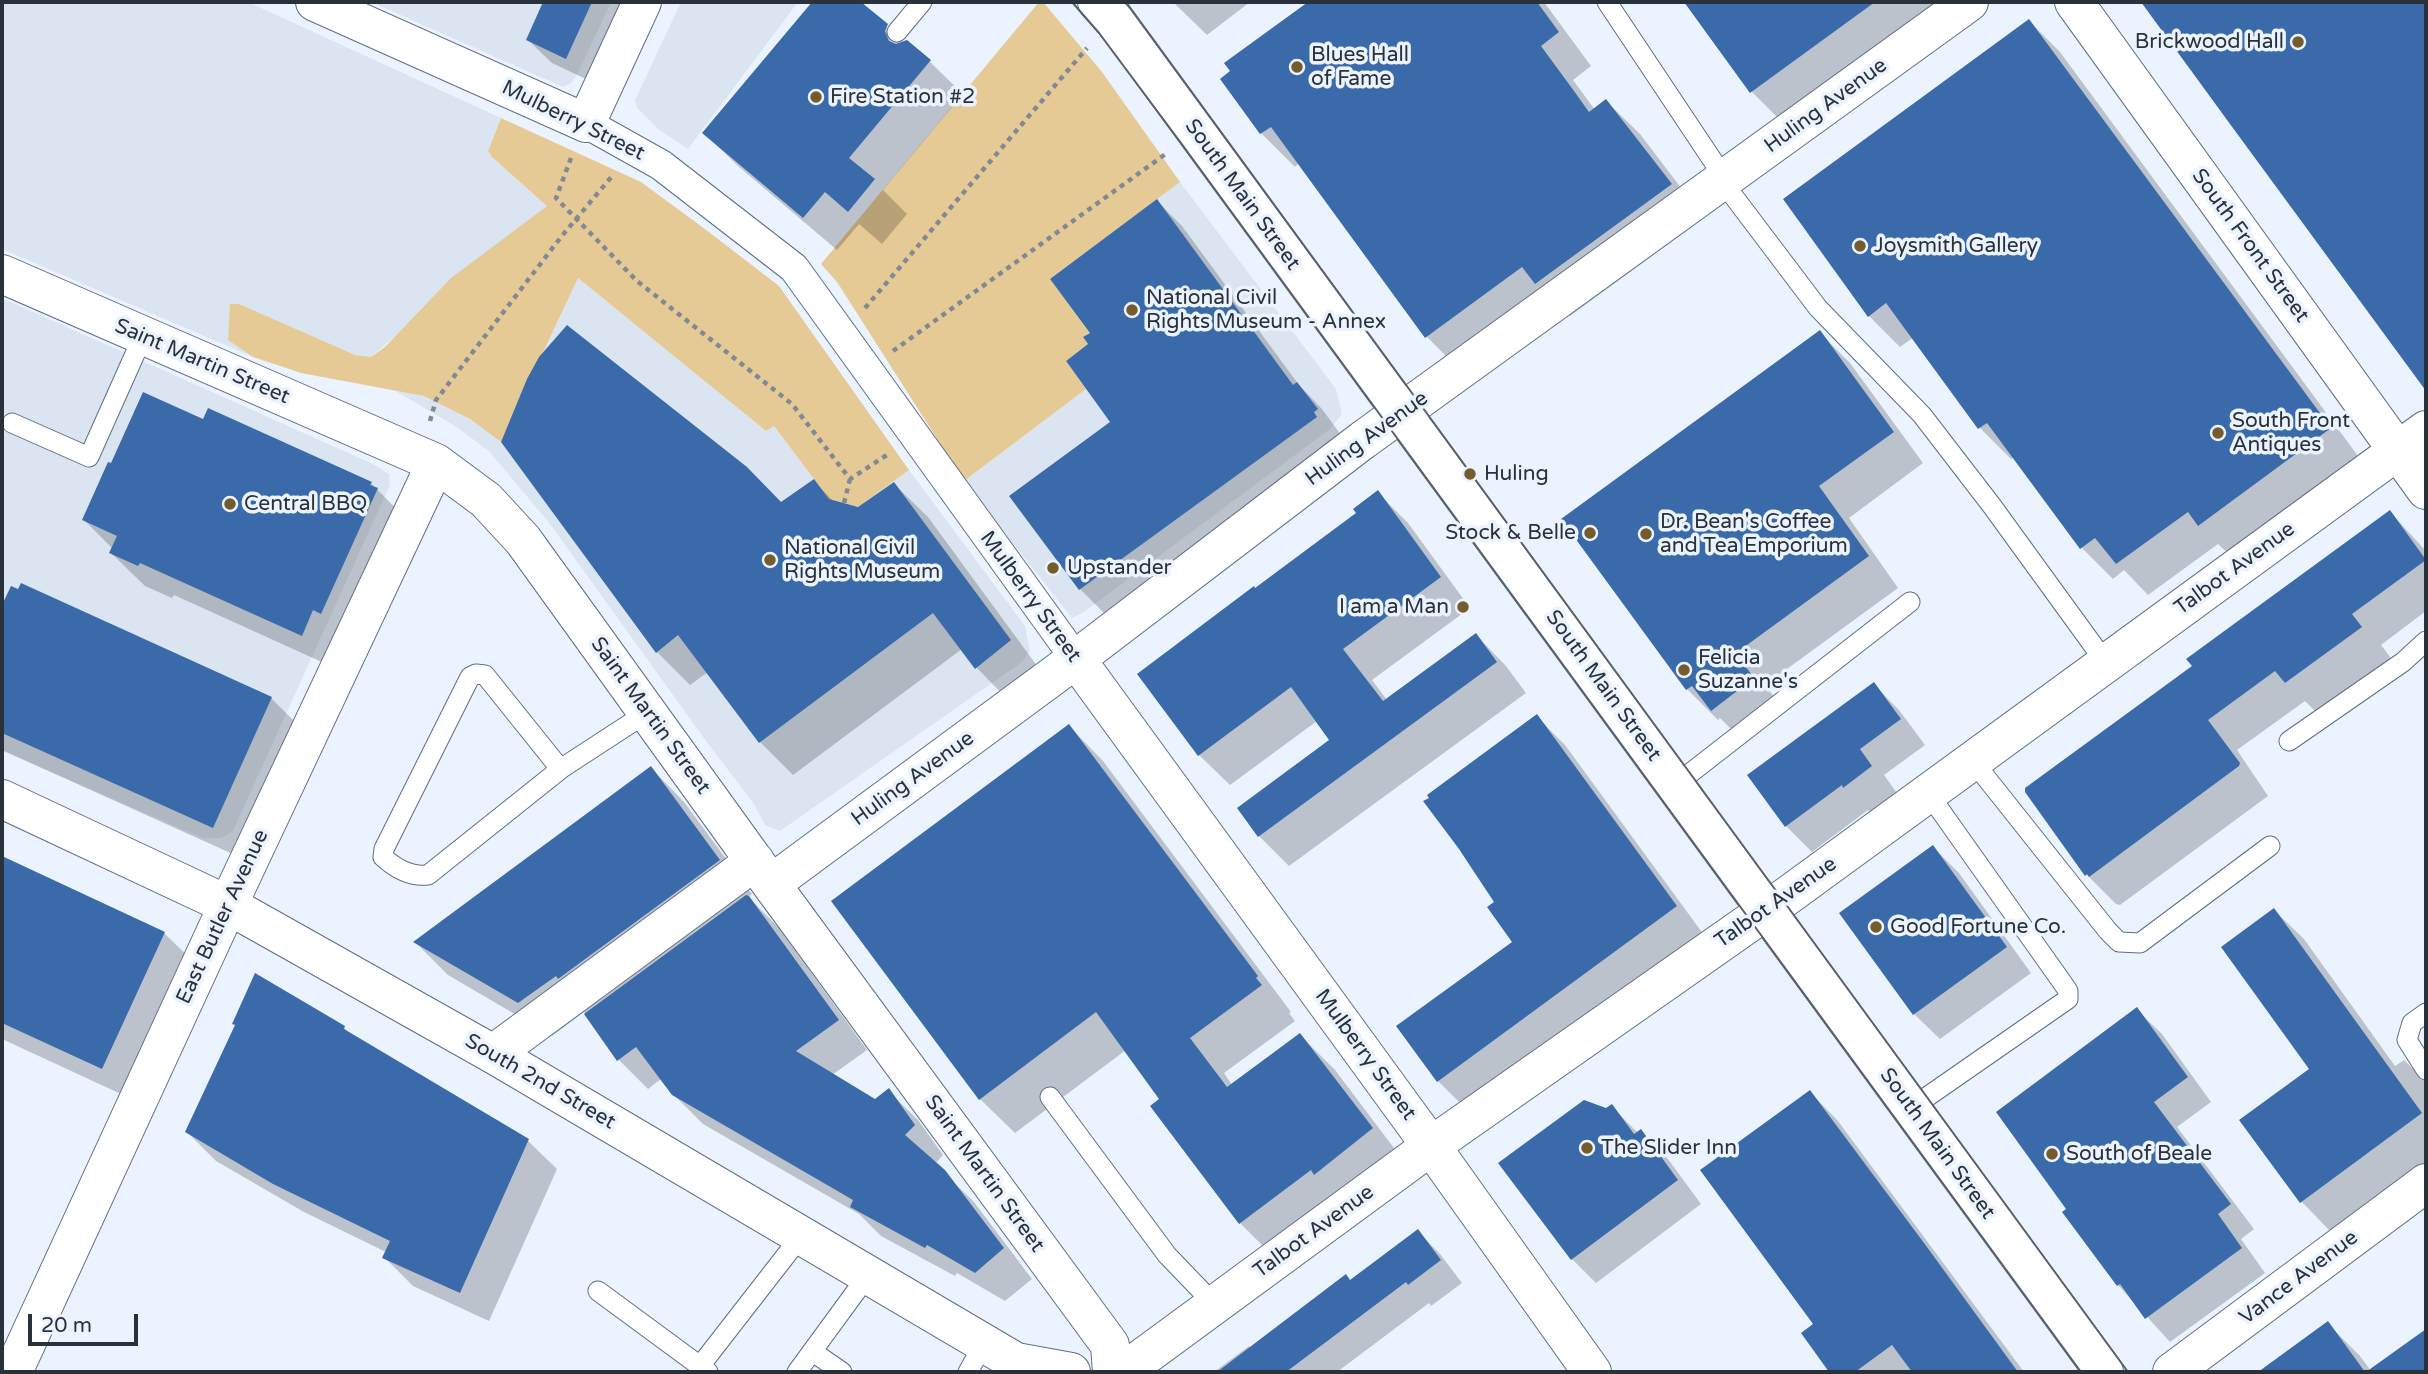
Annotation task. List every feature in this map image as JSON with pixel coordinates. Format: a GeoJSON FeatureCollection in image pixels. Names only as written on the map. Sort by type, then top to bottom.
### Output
{"type":"FeatureCollection","features":[{"type":"Feature","properties":{"kind":"street","name":"Mulberry Street"},"geometry":{"type":"LineString","coordinates":[[315,2],[586,122],[661,164],[794,268],[866,372],[1431,1146],[1592,1372]]}},
{"type":"Feature","properties":{"kind":"street"},"geometry":{"type":"LineString","coordinates":[[586,122],[642,2]]}},
{"type":"Feature","properties":{"kind":"street","name":"Huling Avenue"},"geometry":{"type":"LineString","coordinates":[[493,1054],[1076,659],[1401,413],[1969,2]]}},
{"type":"Feature","properties":{"kind":"street","name":"South Front Street"},"geometry":{"type":"LineString","coordinates":[[2074,2],[2412,440],[2426,490]]}},
{"type":"Feature","properties":{"kind":"street","name":"South Main Street"},"geometry":{"type":"LineString","coordinates":[[1106,11],[2105,1372]]}},
{"type":"Feature","properties":{"kind":"street","name":"Saint Martin Street"},"geometry":{"type":"LineString","coordinates":[[2,274],[425,458],[486,500],[523,540],[1110,1345],[1112,1372]]}},
{"type":"Feature","properties":{"kind":"street","name":"Talbot Avenue"},"geometry":{"type":"LineString","coordinates":[[1123,1372],[1431,1146],[1766,910],[2412,440]]}},
{"type":"Feature","properties":{"kind":"street","name":"East Butler Avenue"},"geometry":{"type":"LineString","coordinates":[[13,1372],[228,905],[425,458]]}},
{"type":"Feature","properties":{"kind":"street","name":"South 2nd Street"},"geometry":{"type":"LineString","coordinates":[[2,799],[228,905],[493,1054],[868,1275],[976,1358],[1071,1372]]}},
{"type":"Feature","properties":{"kind":"street","name":"Vance Avenue"},"geometry":{"type":"LineString","coordinates":[[2172,1372],[2426,1183]]}},
{"type":"Feature","properties":{"kind":"lane"},"geometry":{"type":"LineString","coordinates":[[897,32],[922,2]]}},
{"type":"Feature","properties":{"kind":"lane"},"geometry":{"type":"LineString","coordinates":[[1606,2],[1723,180],[1818,308],[1922,415],[2106,663]]}},
{"type":"Feature","properties":{"kind":"lane"},"geometry":{"type":"LineString","coordinates":[[12,423],[89,457],[143,336]]}},
{"type":"Feature","properties":{"kind":"lane"},"geometry":{"type":"LineString","coordinates":[[1675,785],[1910,602]]}},
{"type":"Feature","properties":{"kind":"lane"},"geometry":{"type":"LineString","coordinates":[[2289,741],[2403,662],[2426,641]]}},
{"type":"Feature","properties":{"kind":"lane"},"geometry":{"type":"LineString","coordinates":[[562,768],[485,675],[476,674],[470,677],[384,849],[383,857],[395,868],[419,876],[428,875],[562,768],[648,712]]}},
{"type":"Feature","properties":{"kind":"lane"},"geometry":{"type":"LineString","coordinates":[[1972,760],[2119,942],[2140,943],[2270,846]]}},
{"type":"Feature","properties":{"kind":"lane"},"geometry":{"type":"LineString","coordinates":[[1911,1108],[2068,999],[2068,991],[2064,985],[1928,793]]}},
{"type":"Feature","properties":{"kind":"lane"},"geometry":{"type":"LineString","coordinates":[[2426,1013],[2412,1023],[2407,1040],[2426,1070]]}},
{"type":"Feature","properties":{"kind":"lane"},"geometry":{"type":"LineString","coordinates":[[1050,1097],[1167,1255],[1215,1305]]}},
{"type":"Feature","properties":{"kind":"lane"},"geometry":{"type":"LineString","coordinates":[[598,1291],[704,1369],[801,1236]]}},
{"type":"Feature","properties":{"kind":"lane"},"geometry":{"type":"LineString","coordinates":[[797,1372],[868,1275]]}},
{"type":"Feature","properties":{"kind":"lane"},"geometry":{"type":"LineString","coordinates":[[813,1352],[842,1372]]}},
{"type":"Feature","properties":{"kind":"path"},"geometry":{"type":"LineString","coordinates":[[842,334],[1100,33],[1106,11]]}},
{"type":"Feature","properties":{"kind":"path"},"geometry":{"type":"LineString","coordinates":[[586,122],[556,198],[637,281],[792,404],[850,479]]}},
{"type":"Feature","properties":{"kind":"path"},"geometry":{"type":"LineString","coordinates":[[866,372],[1196,132]]}},
{"type":"Feature","properties":{"kind":"path"},"geometry":{"type":"LineString","coordinates":[[425,458],[436,400],[576,217],[613,175]]}},
{"type":"Feature","properties":{"kind":"path"},"geometry":{"type":"LineString","coordinates":[[844,503],[850,479],[914,438]]}},
{"type":"Feature","properties":{"kind":"shaded area"},"geometry":{"type":"Polygon","coordinates":[[[2,2],[248,2],[501,118],[488,151],[548,205],[371,357],[228,339],[253,357],[2,249],[2,2]]]}},
{"type":"Feature","properties":{"kind":"shaded area"},"geometry":{"type":"Polygon","coordinates":[[[371,2],[611,2],[578,73],[571,83],[563,87],[371,2]]]}},
{"type":"Feature","properties":{"kind":"shaded area"},"geometry":{"type":"Polygon","coordinates":[[[681,2],[798,2],[688,149],[658,129],[637,108],[635,100],[681,2]]]}},
{"type":"Feature","properties":{"kind":"shaded area"},"geometry":{"type":"Polygon","coordinates":[[[1039,2],[1043,2],[1102,72],[1180,182],[1050,279],[1090,333],[1083,337],[1088,344],[1066,361],[1086,389],[964,481],[837,282],[821,264],[1039,2]]]}},
{"type":"Feature","properties":{"kind":"shaded area"},"geometry":{"type":"Polygon","coordinates":[[[501,118],[641,182],[779,286],[909,470],[858,507],[829,499],[774,426],[766,431],[578,278],[501,442],[470,419],[424,396],[301,373],[253,357],[228,340],[230,304],[239,304],[355,355],[371,357],[385,347],[451,278],[547,206],[488,151],[501,118]]]}},
{"type":"Feature","properties":{"kind":"shaded area"},"geometry":{"type":"Polygon","coordinates":[[[1180,182],[1336,389],[1342,414],[1330,429],[1084,612],[1072,618],[964,481],[1086,389],[1066,361],[1088,344],[1083,337],[1089,333],[1050,279],[1180,182]]]}},
{"type":"Feature","properties":{"kind":"shaded area","name":"National Civil Rights Museum"},"geometry":{"type":"Polygon","coordinates":[[[578,278],[766,431],[774,426],[829,499],[858,507],[909,470],[1025,626],[1030,651],[1022,662],[780,831],[765,825],[754,804],[550,524],[489,451],[455,426],[394,390],[424,396],[470,419],[501,442],[578,278]]]}},
{"type":"Feature","properties":{"kind":"shaded area"},"geometry":{"type":"Polygon","coordinates":[[[2,298],[373,464],[389,474],[390,485],[233,831],[221,838],[203,838],[2,751],[2,298]]]}},
{"type":"Feature","properties":{"kind":"building"},"geometry":{"type":"Polygon","coordinates":[[[543,2],[592,2],[566,59],[526,40],[543,2]]]}},
{"type":"Feature","properties":{"kind":"building","name":"Fire Station #2"},"geometry":{"type":"Polygon","coordinates":[[[812,2],[861,2],[888,24],[885,31],[889,41],[896,44],[907,40],[931,60],[849,158],[875,179],[848,212],[825,192],[803,218],[702,133],[812,2]]]}},
{"type":"Feature","properties":{"kind":"building"},"geometry":{"type":"Polygon","coordinates":[[[1308,2],[1537,2],[1559,32],[1541,46],[1589,112],[1606,99],[1672,184],[1535,284],[1522,267],[1425,338],[1271,127],[1260,134],[1220,79],[1230,71],[1224,63],[1308,2]]]}},
{"type":"Feature","properties":{"kind":"building"},"geometry":{"type":"Polygon","coordinates":[[[1684,2],[1875,2],[1750,93],[1684,2]]]}},
{"type":"Feature","properties":{"kind":"building"},"geometry":{"type":"Polygon","coordinates":[[[2141,2],[2426,2],[2426,391],[2230,124],[2141,2]]]}},
{"type":"Feature","properties":{"kind":"building"},"geometry":{"type":"Polygon","coordinates":[[[2029,19],[2331,428],[2198,526],[2188,512],[2116,564],[2095,538],[2080,549],[1987,423],[1978,429],[1886,303],[1868,317],[1783,199],[2029,19]]]}},
{"type":"Feature","properties":{"kind":"building"},"geometry":{"type":"Polygon","coordinates":[[[1157,199],[1293,385],[1297,382],[1318,409],[1314,412],[1317,417],[1079,590],[1009,496],[1110,422],[1066,361],[1088,344],[1083,337],[1090,333],[1050,279],[1157,199]]]}},
{"type":"Feature","properties":{"kind":"building","name":"National Civil Rights Museum"},"geometry":{"type":"Polygon","coordinates":[[[567,325],[747,467],[781,502],[814,479],[829,499],[858,507],[894,482],[1011,640],[975,669],[933,613],[759,743],[678,635],[656,653],[501,442],[539,357],[567,325]]]}},
{"type":"Feature","properties":{"kind":"building"},"geometry":{"type":"Polygon","coordinates":[[[1820,330],[1894,432],[1819,486],[1869,556],[1736,653],[1754,678],[1711,711],[1692,686],[1686,690],[1561,519],[1820,330]]]}},
{"type":"Feature","properties":{"kind":"building","name":"Central BBQ"},"geometry":{"type":"Polygon","coordinates":[[[143,392],[203,419],[208,408],[372,482],[370,485],[378,488],[321,614],[313,610],[302,636],[140,563],[138,566],[109,553],[117,536],[82,520],[143,392]]]}},
{"type":"Feature","properties":{"kind":"building"},"geometry":{"type":"Polygon","coordinates":[[[1378,490],[1441,577],[1343,649],[1383,701],[1476,633],[1497,662],[1258,837],[1237,808],[1329,740],[1291,687],[1198,756],[1137,674],[1356,513],[1353,509],[1378,490]]]}},
{"type":"Feature","properties":{"kind":"building"},"geometry":{"type":"Polygon","coordinates":[[[2390,510],[2426,560],[2352,614],[2362,627],[2285,683],[2275,671],[2208,720],[2240,763],[2239,766],[2089,877],[2087,874],[2085,876],[2025,792],[2025,788],[2192,666],[2186,659],[2390,510]]]}},
{"type":"Feature","properties":{"kind":"building"},"geometry":{"type":"Polygon","coordinates":[[[21,583],[272,697],[213,828],[2,733],[2,605],[11,586],[18,589],[21,583]]]}},
{"type":"Feature","properties":{"kind":"building"},"geometry":{"type":"Polygon","coordinates":[[[1874,682],[1901,719],[1860,749],[1872,766],[1785,827],[1747,775],[1874,682]]]}},
{"type":"Feature","properties":{"kind":"building"},"geometry":{"type":"Polygon","coordinates":[[[1537,714],[1677,906],[1437,1082],[1396,1026],[1512,942],[1487,907],[1494,902],[1423,801],[1429,798],[1427,795],[1537,714]]]}},
{"type":"Feature","properties":{"kind":"building"},"geometry":{"type":"Polygon","coordinates":[[[1069,724],[1258,976],[1256,978],[1262,985],[1190,1038],[1227,1087],[1300,1033],[1373,1128],[1314,1175],[1311,1170],[1239,1224],[1150,1106],[1159,1099],[1096,1012],[979,1100],[831,901],[1069,724]]]}},
{"type":"Feature","properties":{"kind":"building"},"geometry":{"type":"Polygon","coordinates":[[[651,766],[720,860],[558,979],[556,976],[518,1003],[413,942],[651,766]]]}},
{"type":"Feature","properties":{"kind":"building"},"geometry":{"type":"Polygon","coordinates":[[[1933,845],[2007,947],[1913,1015],[1839,913],[1933,845]]]}},
{"type":"Feature","properties":{"kind":"building"},"geometry":{"type":"Polygon","coordinates":[[[2,856],[165,932],[102,1069],[2,1023],[2,856]]]}},
{"type":"Feature","properties":{"kind":"building"},"geometry":{"type":"Polygon","coordinates":[[[746,895],[839,1020],[796,1051],[875,1099],[889,1088],[915,1125],[905,1135],[945,1170],[1004,1248],[975,1273],[927,1245],[925,1248],[850,1207],[853,1200],[672,1095],[636,1047],[617,1061],[584,1014],[746,895]]]}},
{"type":"Feature","properties":{"kind":"building"},"geometry":{"type":"Polygon","coordinates":[[[2274,908],[2422,1113],[2300,1203],[2239,1120],[2309,1069],[2221,947],[2274,908]]]}},
{"type":"Feature","properties":{"kind":"building"},"geometry":{"type":"Polygon","coordinates":[[[255,973],[529,1139],[460,1293],[382,1258],[390,1241],[273,1184],[185,1132],[235,1025],[232,1024],[255,973]]]}},
{"type":"Feature","properties":{"kind":"building"},"geometry":{"type":"Polygon","coordinates":[[[2137,1007],[2188,1077],[2154,1102],[2231,1204],[2218,1214],[2242,1248],[2145,1319],[2062,1212],[2066,1209],[1996,1112],[2137,1007]]]}},
{"type":"Feature","properties":{"kind":"building"},"geometry":{"type":"Polygon","coordinates":[[[1810,1090],[2018,1372],[1912,1372],[1892,1345],[1855,1372],[1829,1372],[1801,1333],[1813,1324],[1700,1170],[1810,1090]]]}},
{"type":"Feature","properties":{"kind":"building","name":"The Slider Inn"},"geometry":{"type":"Polygon","coordinates":[[[1584,1100],[1606,1108],[1612,1104],[1634,1134],[1641,1129],[1678,1180],[1571,1260],[1498,1163],[1584,1100]]]}},
{"type":"Feature","properties":{"kind":"building"},"geometry":{"type":"Polygon","coordinates":[[[1418,1229],[1441,1260],[1408,1285],[1406,1282],[1286,1372],[1217,1372],[1346,1274],[1350,1280],[1418,1229]]]}},
{"type":"Feature","properties":{"kind":"building"},"geometry":{"type":"Polygon","coordinates":[[[2328,1321],[2365,1372],[2258,1372],[2328,1321]]]}},
{"type":"Feature","properties":{"kind":"building"},"geometry":{"type":"Polygon","coordinates":[[[2426,1329],[2426,1372],[2366,1372],[2426,1329]]]}},
{"type":"Feature","properties":{"kind":"tram line"},"geometry":{"type":"LineString","coordinates":[[1072,2],[1099,33],[1181,143],[2081,1372]]}},
{"type":"Feature","properties":{"kind":"tram line"},"geometry":{"type":"LineString","coordinates":[[1126,2],[2128,1372]]}},
{"type":"Feature","properties":{"kind":"place","name":"Brickwood Hall"},"geometry":{"type":"Point","coordinates":[2298,42]}},
{"type":"Feature","properties":{"kind":"place","name":"Blues Hall of Fame"},"geometry":{"type":"Point","coordinates":[1297,67]}},
{"type":"Feature","properties":{"kind":"place","name":"Fire Station #2"},"geometry":{"type":"Point","coordinates":[816,97]}},
{"type":"Feature","properties":{"kind":"place","name":"Joysmith Gallery"},"geometry":{"type":"Point","coordinates":[1860,246]}},
{"type":"Feature","properties":{"kind":"place","name":"National Civil Rights Museum - Annex"},"geometry":{"type":"Point","coordinates":[1132,310]}},
{"type":"Feature","properties":{"kind":"place","name":"South Front Antiques"},"geometry":{"type":"Point","coordinates":[2218,433]}},
{"type":"Feature","properties":{"kind":"place","name":"Huling"},"geometry":{"type":"Point","coordinates":[1470,474]}},
{"type":"Feature","properties":{"kind":"place","name":"Central BBQ"},"geometry":{"type":"Point","coordinates":[230,504]}},
{"type":"Feature","properties":{"kind":"place","name":"Stock & Belle"},"geometry":{"type":"Point","coordinates":[1590,533]}},
{"type":"Feature","properties":{"kind":"place","name":"Dr. Bean's Coffee and Tea Emporium"},"geometry":{"type":"Point","coordinates":[1646,534]}},
{"type":"Feature","properties":{"kind":"place","name":"National Civil Rights Museum"},"geometry":{"type":"Point","coordinates":[770,560]}},
{"type":"Feature","properties":{"kind":"place","name":"Upstander"},"geometry":{"type":"Point","coordinates":[1053,568]}},
{"type":"Feature","properties":{"kind":"place","name":"I am a Man"},"geometry":{"type":"Point","coordinates":[1463,607]}},
{"type":"Feature","properties":{"kind":"place","name":"Felicia Suzanne's"},"geometry":{"type":"Point","coordinates":[1684,670]}},
{"type":"Feature","properties":{"kind":"place","name":"Good Fortune Co."},"geometry":{"type":"Point","coordinates":[1876,927]}},
{"type":"Feature","properties":{"kind":"place","name":"The Slider Inn"},"geometry":{"type":"Point","coordinates":[1587,1148]}},
{"type":"Feature","properties":{"kind":"place","name":"South of Beale"},"geometry":{"type":"Point","coordinates":[2052,1154]}}]}
